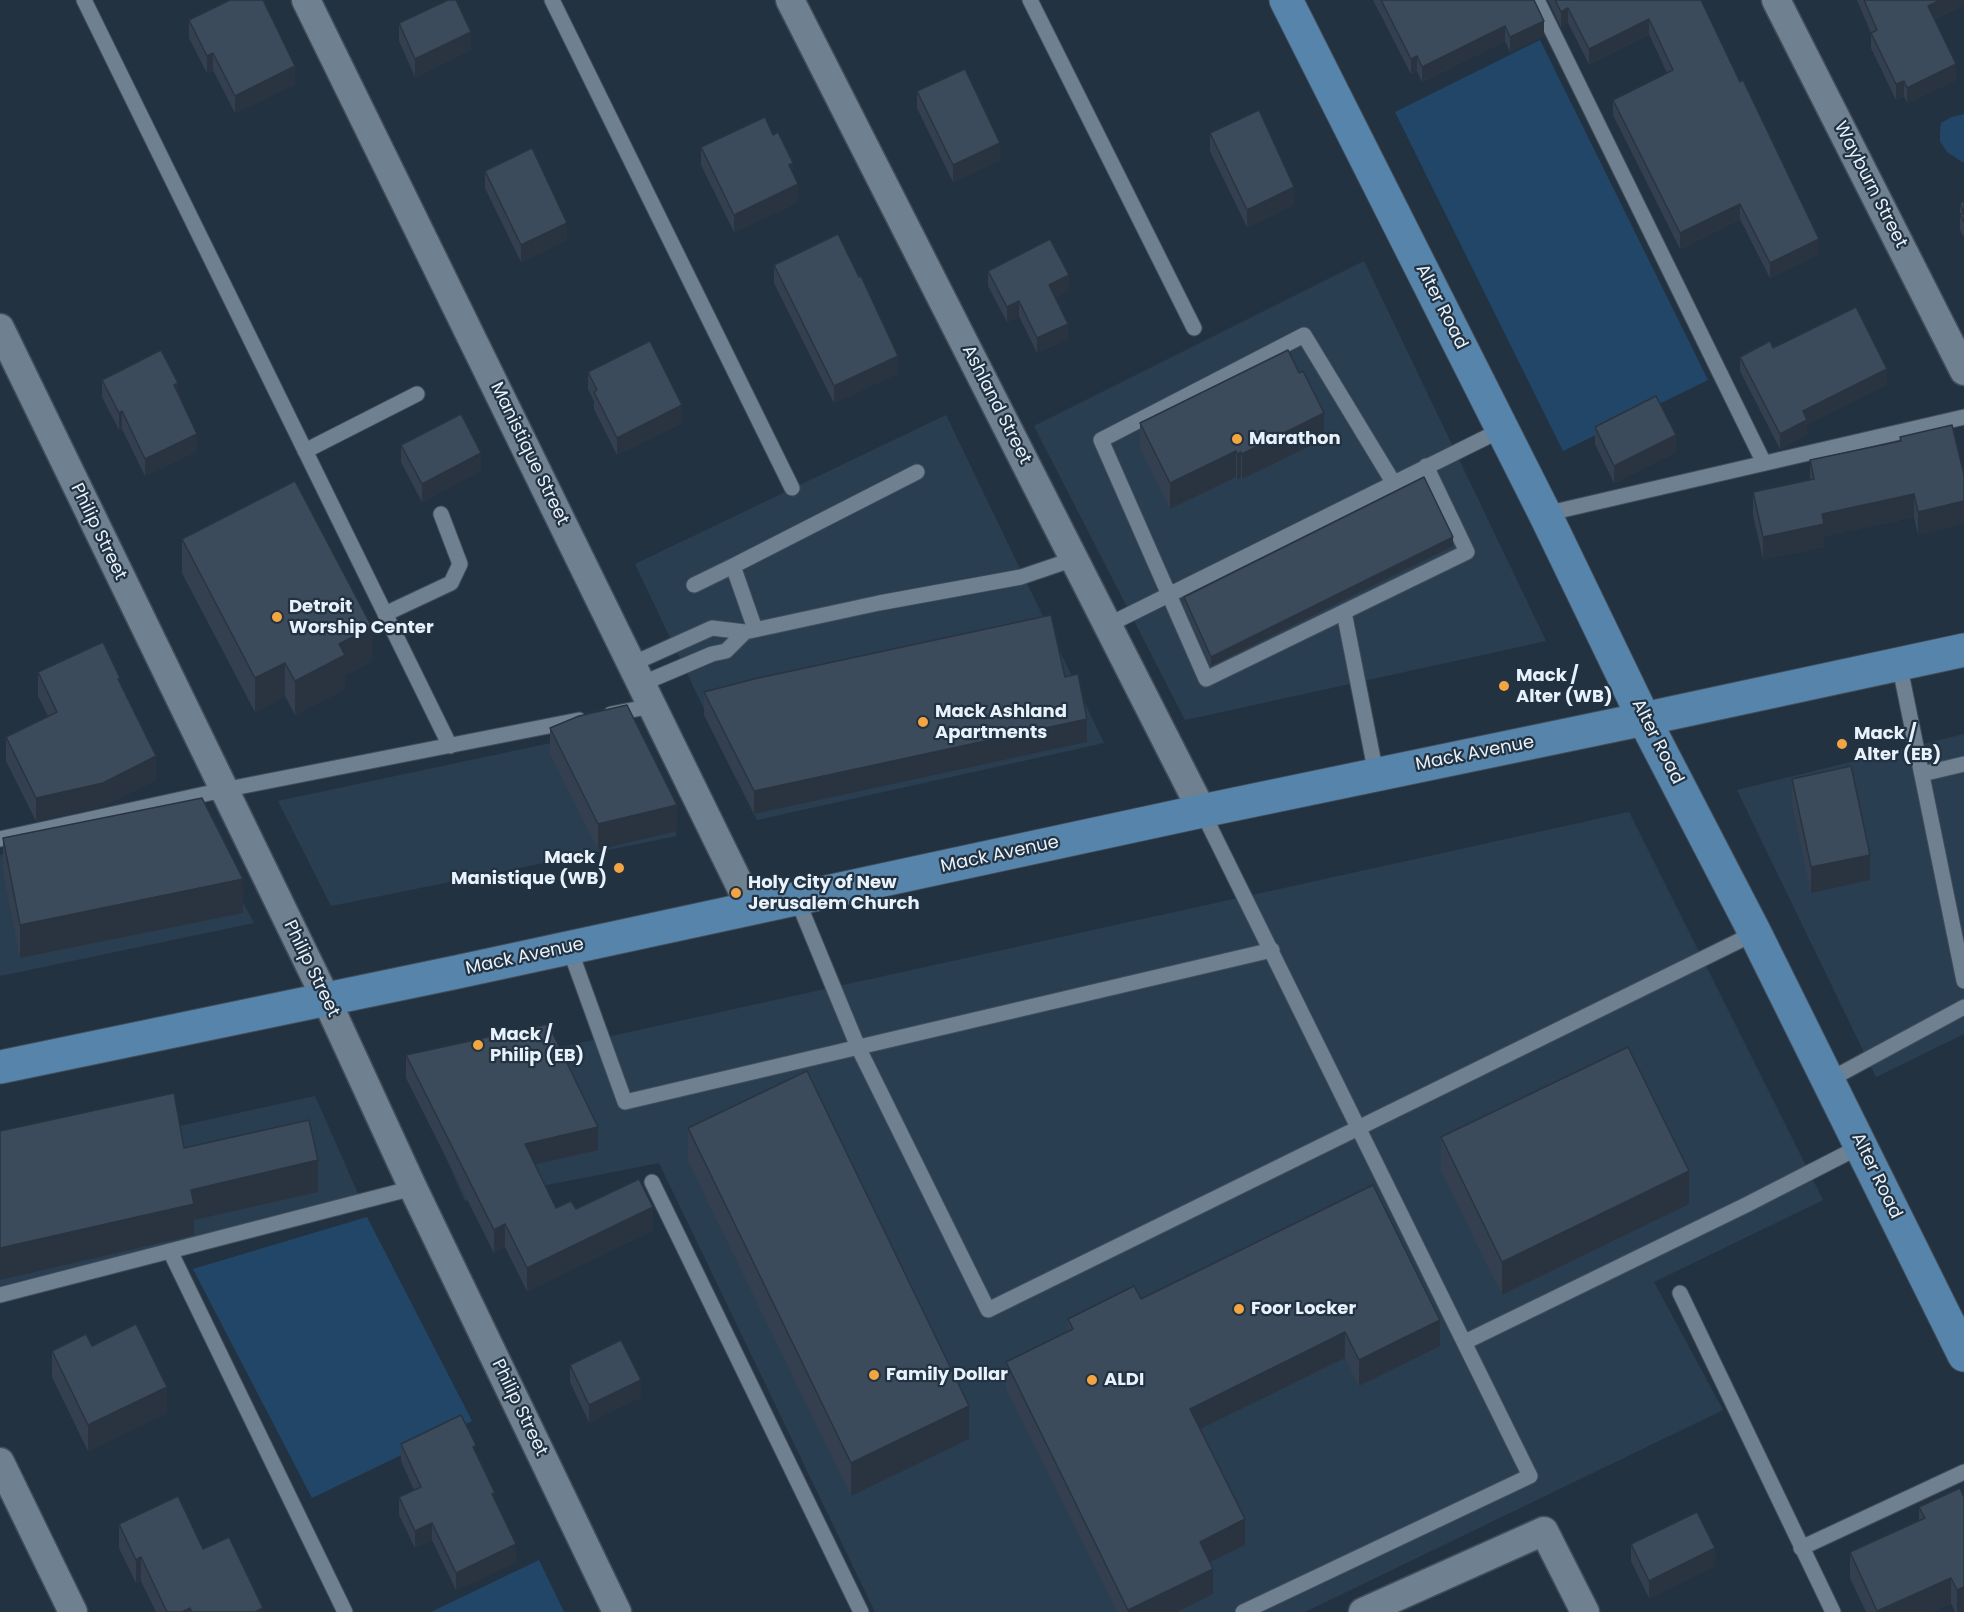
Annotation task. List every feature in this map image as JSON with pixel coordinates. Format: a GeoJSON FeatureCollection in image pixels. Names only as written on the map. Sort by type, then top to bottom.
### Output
{"type":"FeatureCollection","features":[{"type":"Feature","properties":{"kind":"main road","name":"Alter Road"},"geometry":{"type":"LineString","coordinates":[[1286,0],[1503,429],[1644,719],[1829,1080],[1964,1355]]}},
{"type":"Feature","properties":{"kind":"main road","name":"Mack Avenue"},"geometry":{"type":"LineString","coordinates":[[0,1067],[1964,650]]}},
{"type":"Feature","properties":{"kind":"street","name":"Manistique Street"},"geometry":{"type":"LineString","coordinates":[[306,0],[751,909]]}},
{"type":"Feature","properties":{"kind":"street","name":"Ashland Street"},"geometry":{"type":"LineString","coordinates":[[790,0],[1202,811]]}},
{"type":"Feature","properties":{"kind":"street","name":"Wayburn Street"},"geometry":{"type":"LineString","coordinates":[[1776,0],[1964,371]]}},
{"type":"Feature","properties":{"kind":"street","name":"Philip Street"},"geometry":{"type":"LineString","coordinates":[[0,328],[326,999],[413,1188],[617,1612]]}},
{"type":"Feature","properties":{"kind":"street"},"geometry":{"type":"LineString","coordinates":[[0,1462],[73,1612]]}},
{"type":"Feature","properties":{"kind":"street"},"geometry":{"type":"LineString","coordinates":[[1363,1612],[1544,1531],[1585,1612]]}},
{"type":"Feature","properties":{"kind":"lane"},"geometry":{"type":"LineString","coordinates":[[84,0],[450,746]]}},
{"type":"Feature","properties":{"kind":"lane"},"geometry":{"type":"LineString","coordinates":[[552,0],[792,488]]}},
{"type":"Feature","properties":{"kind":"lane"},"geometry":{"type":"LineString","coordinates":[[1030,0],[1194,328]]}},
{"type":"Feature","properties":{"kind":"lane"},"geometry":{"type":"LineString","coordinates":[[1537,0],[1764,463]]}},
{"type":"Feature","properties":{"kind":"lane"},"geometry":{"type":"LineString","coordinates":[[1393,482],[1304,335],[1101,440],[1206,679],[1467,552],[1426,466]]}},
{"type":"Feature","properties":{"kind":"lane"},"geometry":{"type":"LineString","coordinates":[[305,451],[417,394]]}},
{"type":"Feature","properties":{"kind":"lane"},"geometry":{"type":"LineString","coordinates":[[1545,514],[1964,417]]}},
{"type":"Feature","properties":{"kind":"lane"},"geometry":{"type":"LineString","coordinates":[[1108,625],[1503,429]]}},
{"type":"Feature","properties":{"kind":"lane"},"geometry":{"type":"LineString","coordinates":[[694,585],[917,472]]}},
{"type":"Feature","properties":{"kind":"lane"},"geometry":{"type":"LineString","coordinates":[[385,614],[451,583],[460,564],[441,514]]}},
{"type":"Feature","properties":{"kind":"lane"},"geometry":{"type":"LineString","coordinates":[[642,685],[712,628],[750,631],[879,603],[1021,577],[1068,547]]}},
{"type":"Feature","properties":{"kind":"lane"},"geometry":{"type":"LineString","coordinates":[[733,566],[750,631]]}},
{"type":"Feature","properties":{"kind":"lane"},"geometry":{"type":"LineString","coordinates":[[1344,612],[1376,774]]}},
{"type":"Feature","properties":{"kind":"lane"},"geometry":{"type":"LineString","coordinates":[[0,839],[223,790],[450,746],[642,685],[712,654],[726,651],[750,631]]}},
{"type":"Feature","properties":{"kind":"lane"},"geometry":{"type":"LineString","coordinates":[[1899,663],[1964,981]]}},
{"type":"Feature","properties":{"kind":"lane"},"geometry":{"type":"LineString","coordinates":[[1922,774],[1964,764]]}},
{"type":"Feature","properties":{"kind":"lane"},"geometry":{"type":"LineString","coordinates":[[1202,811],[1530,1476],[1242,1612]]}},
{"type":"Feature","properties":{"kind":"lane"},"geometry":{"type":"LineString","coordinates":[[797,899],[858,1047],[988,1310],[1755,933]]}},
{"type":"Feature","properties":{"kind":"lane"},"geometry":{"type":"LineString","coordinates":[[569,947],[625,1102],[1272,950]]}},
{"type":"Feature","properties":{"kind":"lane"},"geometry":{"type":"LineString","coordinates":[[1829,1080],[1964,1007]]}},
{"type":"Feature","properties":{"kind":"lane"},"geometry":{"type":"LineString","coordinates":[[1464,1342],[1746,1206],[1862,1146]]}},
{"type":"Feature","properties":{"kind":"lane"},"geometry":{"type":"LineString","coordinates":[[652,1182],[861,1612]]}},
{"type":"Feature","properties":{"kind":"lane"},"geometry":{"type":"LineString","coordinates":[[0,1296],[413,1188]]}},
{"type":"Feature","properties":{"kind":"lane"},"geometry":{"type":"LineString","coordinates":[[170,1251],[345,1612]]}},
{"type":"Feature","properties":{"kind":"lane"},"geometry":{"type":"LineString","coordinates":[[1680,1293],[1833,1612]]}},
{"type":"Feature","properties":{"kind":"lane"},"geometry":{"type":"LineString","coordinates":[[1801,1548],[1964,1472]]}},
{"type":"Feature","properties":{"kind":"shaded area"},"geometry":{"type":"Polygon","coordinates":[[[1540,40],[1708,380],[1563,451],[1395,112],[1540,40]]]}},
{"type":"Feature","properties":{"kind":"shaded area"},"geometry":{"type":"Polygon","coordinates":[[[1964,114],[1964,163],[1947,152],[1940,141],[1940,132],[1941,123],[1964,114]]]}},
{"type":"Feature","properties":{"kind":"shaded area"},"geometry":{"type":"Polygon","coordinates":[[[1364,261],[1546,641],[1185,720],[1034,426],[1364,261]]]}},
{"type":"Feature","properties":{"kind":"shaded area"},"geometry":{"type":"Polygon","coordinates":[[[946,415],[1104,743],[757,820],[635,564],[946,415]]]}},
{"type":"Feature","properties":{"kind":"shaded area"},"geometry":{"type":"Polygon","coordinates":[[[626,727],[677,836],[331,906],[278,801],[626,727]]]}},
{"type":"Feature","properties":{"kind":"shaded area"},"geometry":{"type":"Polygon","coordinates":[[[1964,734],[1964,1034],[1876,1077],[1737,790],[1964,734]]]}},
{"type":"Feature","properties":{"kind":"shaded area"},"geometry":{"type":"Polygon","coordinates":[[[193,810],[254,923],[0,976],[0,855],[193,810]]]}},
{"type":"Feature","properties":{"kind":"shaded area"},"geometry":{"type":"Polygon","coordinates":[[[1629,812],[1823,1200],[1654,1282],[1723,1410],[1305,1612],[875,1612],[659,1163],[465,1201],[412,1080],[1629,812]]]}},
{"type":"Feature","properties":{"kind":"shaded area"},"geometry":{"type":"Polygon","coordinates":[[[315,1096],[359,1196],[0,1286],[0,1166],[315,1096]]]}},
{"type":"Feature","properties":{"kind":"shaded area"},"geometry":{"type":"Polygon","coordinates":[[[367,1217],[472,1421],[312,1498],[193,1269],[367,1217]]]}},
{"type":"Feature","properties":{"kind":"shaded area"},"geometry":{"type":"Polygon","coordinates":[[[539,1560],[564,1612],[431,1612],[539,1560]]]}},
{"type":"Feature","properties":{"kind":"building"},"geometry":{"type":"Polygon","coordinates":[[[230,0],[263,0],[295,66],[235,96],[213,53],[207,56],[189,20],[230,0]]]}},
{"type":"Feature","properties":{"kind":"building"},"geometry":{"type":"Polygon","coordinates":[[[448,0],[456,0],[471,32],[415,59],[399,23],[448,0]]]}},
{"type":"Feature","properties":{"kind":"building"},"geometry":{"type":"Polygon","coordinates":[[[1381,0],[1534,0],[1544,21],[1510,37],[1505,26],[1422,67],[1417,56],[1411,59],[1381,0]]]}},
{"type":"Feature","properties":{"kind":"building"},"geometry":{"type":"Polygon","coordinates":[[[1555,0],[1701,0],[1740,82],[1743,80],[1819,239],[1770,263],[1740,204],[1680,233],[1613,100],[1673,70],[1649,19],[1589,49],[1568,8],[1561,12],[1555,0]]]}},
{"type":"Feature","properties":{"kind":"building"},"geometry":{"type":"Polygon","coordinates":[[[1864,0],[1940,0],[1928,6],[1956,64],[1907,88],[1904,81],[1896,84],[1871,33],[1877,30],[1864,0]]]}},
{"type":"Feature","properties":{"kind":"building"},"geometry":{"type":"Polygon","coordinates":[[[965,69],[1000,143],[953,165],[917,91],[965,69]]]}},
{"type":"Feature","properties":{"kind":"building"},"geometry":{"type":"Polygon","coordinates":[[[1259,110],[1294,187],[1247,210],[1210,133],[1259,110]]]}},
{"type":"Feature","properties":{"kind":"building"},"geometry":{"type":"Polygon","coordinates":[[[765,117],[773,135],[778,132],[793,163],[789,165],[798,184],[734,215],[701,147],[765,117]]]}},
{"type":"Feature","properties":{"kind":"building"},"geometry":{"type":"Polygon","coordinates":[[[532,148],[567,223],[521,245],[485,171],[532,148]]]}},
{"type":"Feature","properties":{"kind":"building"},"geometry":{"type":"Polygon","coordinates":[[[1964,201],[1964,213],[1960,203],[1964,201]]]}},
{"type":"Feature","properties":{"kind":"building"},"geometry":{"type":"Polygon","coordinates":[[[838,234],[859,277],[861,276],[898,356],[834,386],[774,265],[838,234]]]}},
{"type":"Feature","properties":{"kind":"building"},"geometry":{"type":"Polygon","coordinates":[[[1050,239],[1069,275],[1049,285],[1068,324],[1037,338],[1019,301],[1007,307],[988,271],[1050,239]]]}},
{"type":"Feature","properties":{"kind":"building"},"geometry":{"type":"Polygon","coordinates":[[[1856,307],[1887,369],[1803,411],[1807,420],[1780,434],[1740,357],[1770,341],[1773,348],[1856,307]]]}},
{"type":"Feature","properties":{"kind":"building"},"geometry":{"type":"Polygon","coordinates":[[[650,341],[682,405],[617,438],[594,392],[597,390],[588,372],[650,341]]]}},
{"type":"Feature","properties":{"kind":"building"},"geometry":{"type":"Polygon","coordinates":[[[161,350],[178,383],[174,385],[197,434],[145,459],[122,411],[119,413],[102,380],[161,350]]]}},
{"type":"Feature","properties":{"kind":"building"},"geometry":{"type":"Polygon","coordinates":[[[1288,350],[1299,373],[1303,371],[1324,413],[1242,454],[1241,452],[1237,454],[1236,451],[1170,483],[1140,423],[1288,350]]]}},
{"type":"Feature","properties":{"kind":"building"},"geometry":{"type":"Polygon","coordinates":[[[1656,396],[1676,435],[1614,466],[1595,427],[1656,396]]]}},
{"type":"Feature","properties":{"kind":"building"},"geometry":{"type":"Polygon","coordinates":[[[461,414],[481,453],[422,484],[401,445],[461,414]]]}},
{"type":"Feature","properties":{"kind":"building"},"geometry":{"type":"Polygon","coordinates":[[[1952,425],[1964,475],[1964,501],[1918,512],[1914,494],[1822,514],[1824,524],[1763,537],[1753,492],[1814,479],[1810,460],[1901,441],[1900,437],[1952,425]]]}},
{"type":"Feature","properties":{"kind":"building"},"geometry":{"type":"Polygon","coordinates":[[[1424,477],[1453,537],[1211,657],[1184,597],[1424,477]]]}},
{"type":"Feature","properties":{"kind":"building","name":"Detroit Worship Center"},"geometry":{"type":"Polygon","coordinates":[[[295,481],[372,627],[339,644],[345,655],[295,681],[285,663],[255,678],[182,539],[295,481]]]}},
{"type":"Feature","properties":{"kind":"building","name":"Mack Ashland Apartments"},"geometry":{"type":"Polygon","coordinates":[[[1051,615],[1065,677],[1078,674],[1087,719],[754,791],[704,692],[754,679],[1051,615]]]}},
{"type":"Feature","properties":{"kind":"building"},"geometry":{"type":"Polygon","coordinates":[[[103,642],[120,678],[118,679],[156,756],[103,783],[36,798],[6,737],[57,712],[38,672],[103,642]]]}},
{"type":"Feature","properties":{"kind":"building"},"geometry":{"type":"Polygon","coordinates":[[[627,705],[677,805],[598,824],[550,728],[579,716],[627,705]]]}},
{"type":"Feature","properties":{"kind":"building"},"geometry":{"type":"Polygon","coordinates":[[[1851,766],[1870,855],[1811,867],[1792,779],[1851,766]]]}},
{"type":"Feature","properties":{"kind":"building"},"geometry":{"type":"Polygon","coordinates":[[[202,798],[243,879],[20,925],[3,838],[202,798]]]}},
{"type":"Feature","properties":{"kind":"building"},"geometry":{"type":"Polygon","coordinates":[[[548,1024],[598,1127],[525,1144],[556,1208],[571,1201],[576,1209],[639,1179],[653,1207],[527,1268],[505,1224],[494,1230],[406,1055],[548,1024]]]}},
{"type":"Feature","properties":{"kind":"building"},"geometry":{"type":"Polygon","coordinates":[[[1628,1047],[1689,1171],[1502,1262],[1441,1137],[1628,1047]]]}},
{"type":"Feature","properties":{"kind":"building"},"geometry":{"type":"Polygon","coordinates":[[[807,1071],[969,1406],[851,1463],[688,1128],[807,1071]]]}},
{"type":"Feature","properties":{"kind":"building"},"geometry":{"type":"Polygon","coordinates":[[[174,1093],[184,1148],[309,1120],[318,1160],[191,1190],[194,1204],[0,1248],[0,1131],[174,1093]]]}},
{"type":"Feature","properties":{"kind":"building"},"geometry":{"type":"Polygon","coordinates":[[[1373,1185],[1440,1320],[1359,1360],[1345,1332],[1190,1409],[1245,1519],[1200,1542],[1213,1569],[1128,1610],[1006,1362],[1073,1329],[1068,1319],[1134,1286],[1141,1299],[1373,1185]]]}},
{"type":"Feature","properties":{"kind":"building"},"geometry":{"type":"Polygon","coordinates":[[[136,1324],[167,1387],[88,1425],[52,1351],[86,1334],[92,1346],[136,1324]]]}},
{"type":"Feature","properties":{"kind":"building"},"geometry":{"type":"Polygon","coordinates":[[[621,1340],[641,1380],[589,1405],[570,1365],[621,1340]]]}},
{"type":"Feature","properties":{"kind":"building"},"geometry":{"type":"Polygon","coordinates":[[[461,1415],[495,1493],[492,1494],[516,1544],[456,1573],[432,1523],[415,1531],[399,1497],[421,1487],[401,1444],[461,1415]]]}},
{"type":"Feature","properties":{"kind":"building"},"geometry":{"type":"Polygon","coordinates":[[[1960,1488],[1964,1498],[1964,1587],[1957,1590],[1951,1578],[1877,1611],[1850,1552],[1925,1518],[1919,1507],[1960,1488]]]}},
{"type":"Feature","properties":{"kind":"building"},"geometry":{"type":"Polygon","coordinates":[[[178,1496],[203,1549],[229,1537],[263,1608],[255,1612],[192,1612],[190,1608],[182,1612],[167,1612],[141,1557],[136,1560],[119,1524],[178,1496]]]}},
{"type":"Feature","properties":{"kind":"building"},"geometry":{"type":"Polygon","coordinates":[[[1697,1512],[1715,1548],[1649,1581],[1631,1544],[1697,1512]]]}},
{"type":"Feature","properties":{"kind":"place","name":"Marathon"},"geometry":{"type":"Point","coordinates":[1237,439]}},
{"type":"Feature","properties":{"kind":"place","name":"Detroit Worship Center"},"geometry":{"type":"Point","coordinates":[277,617]}},
{"type":"Feature","properties":{"kind":"place","name":"Mack / Alter (WB)"},"geometry":{"type":"Point","coordinates":[1504,686]}},
{"type":"Feature","properties":{"kind":"place","name":"Mack Ashland Apartments"},"geometry":{"type":"Point","coordinates":[923,722]}},
{"type":"Feature","properties":{"kind":"place","name":"Mack / Alter (EB)"},"geometry":{"type":"Point","coordinates":[1842,744]}},
{"type":"Feature","properties":{"kind":"place","name":"Mack / Manistique (WB)"},"geometry":{"type":"Point","coordinates":[619,868]}},
{"type":"Feature","properties":{"kind":"place","name":"Holy City of New Jerusalem Church"},"geometry":{"type":"Point","coordinates":[736,893]}},
{"type":"Feature","properties":{"kind":"place","name":"Mack / Philip (EB)"},"geometry":{"type":"Point","coordinates":[478,1045]}},
{"type":"Feature","properties":{"kind":"place","name":"Foor Locker"},"geometry":{"type":"Point","coordinates":[1239,1309]}},
{"type":"Feature","properties":{"kind":"place","name":"Family Dollar"},"geometry":{"type":"Point","coordinates":[874,1375]}},
{"type":"Feature","properties":{"kind":"place","name":"ALDI"},"geometry":{"type":"Point","coordinates":[1092,1380]}}]}
